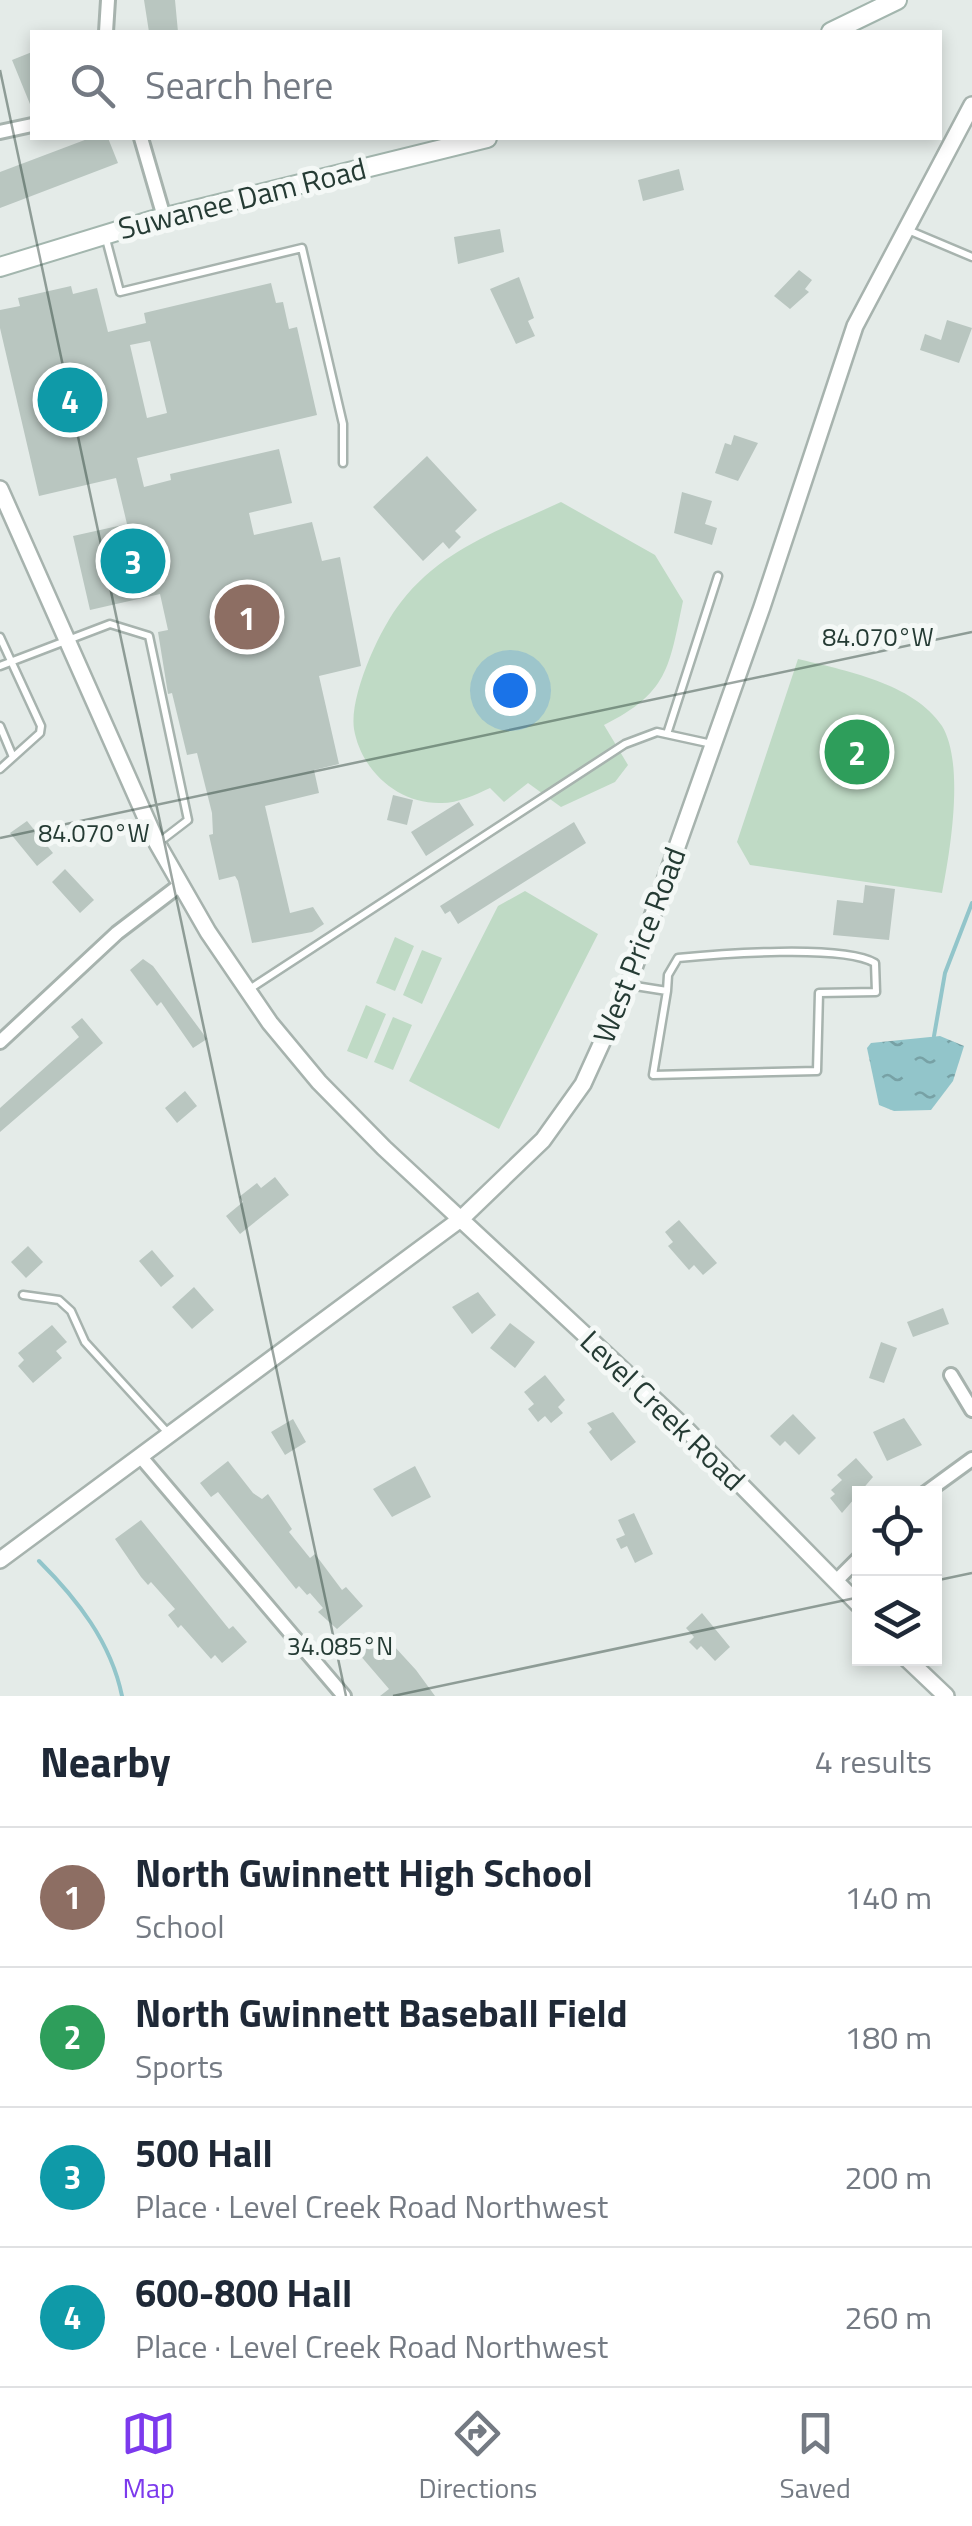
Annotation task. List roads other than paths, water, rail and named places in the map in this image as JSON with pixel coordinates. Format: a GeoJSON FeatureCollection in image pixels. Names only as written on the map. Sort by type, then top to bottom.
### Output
{"type":"FeatureCollection","features":[{"type":"Feature","properties":{"kind":"main road"},"geometry":{"type":"LineString","coordinates":[[833,30],[872,6],[897,0]]}},
{"type":"Feature","properties":{"kind":"main road","name":"Suwanee Dam Road"},"geometry":{"type":"LineString","coordinates":[[0,267],[105,232],[479,140]]}},
{"type":"Feature","properties":{"kind":"street"},"geometry":{"type":"LineString","coordinates":[[106,30],[108,0]]}},
{"type":"Feature","properties":{"kind":"street","name":"West Price Road"},"geometry":{"type":"LineString","coordinates":[[0,1560],[462,1218],[543,1140],[583,1084],[628,985],[855,326],[970,116]]}},
{"type":"Feature","properties":{"kind":"street"},"geometry":{"type":"LineString","coordinates":[[0,132],[30,125]]}},
{"type":"Feature","properties":{"kind":"street"},"geometry":{"type":"LineString","coordinates":[[142,140],[164,217]]}},
{"type":"Feature","properties":{"kind":"street","name":"Level Creek Road"},"geometry":{"type":"LineString","coordinates":[[0,489],[157,843],[248,990],[318,1082],[682,1425],[852,1596]]}},
{"type":"Feature","properties":{"kind":"street"},"geometry":{"type":"LineString","coordinates":[[0,1042],[117,933],[180,885]]}},
{"type":"Feature","properties":{"kind":"street"},"geometry":{"type":"LineString","coordinates":[[951,1374],[972,1410]]}},
{"type":"Feature","properties":{"kind":"street"},"geometry":{"type":"LineString","coordinates":[[140,1456],[344,1696]]}},
{"type":"Feature","properties":{"kind":"street"},"geometry":{"type":"LineString","coordinates":[[935,1486],[972,1459]]}},
{"type":"Feature","properties":{"kind":"street"},"geometry":{"type":"LineString","coordinates":[[838,1579],[852,1566]]}},
{"type":"Feature","properties":{"kind":"street"},"geometry":{"type":"LineString","coordinates":[[914,1666],[944,1696]]}},
{"type":"Feature","properties":{"kind":"lane"},"geometry":{"type":"LineString","coordinates":[[907,229],[972,257]]}},
{"type":"Feature","properties":{"kind":"lane"},"geometry":{"type":"LineString","coordinates":[[105,232],[120,292],[302,248],[343,424],[343,463]]}},
{"type":"Feature","properties":{"kind":"lane"},"geometry":{"type":"LineString","coordinates":[[668,734],[718,576]]}},
{"type":"Feature","properties":{"kind":"lane"},"geometry":{"type":"LineString","coordinates":[[0,666],[110,624],[149,636],[188,820],[157,843]]}},
{"type":"Feature","properties":{"kind":"lane"},"geometry":{"type":"LineString","coordinates":[[0,636],[41,726],[40,733],[0,769]]}},
{"type":"Feature","properties":{"kind":"lane"},"geometry":{"type":"LineString","coordinates":[[0,726],[13,757]]}},
{"type":"Feature","properties":{"kind":"lane"},"geometry":{"type":"LineString","coordinates":[[248,990],[626,744],[657,732],[714,744]]}},
{"type":"Feature","properties":{"kind":"lane"},"geometry":{"type":"LineString","coordinates":[[810,954],[864,956],[875,962],[876,992],[819,993],[817,1071],[653,1075],[667,991],[668,974],[678,958],[810,954]]}},
{"type":"Feature","properties":{"kind":"lane"},"geometry":{"type":"LineString","coordinates":[[628,985],[667,991]]}},
{"type":"Feature","properties":{"kind":"lane"},"geometry":{"type":"LineString","coordinates":[[23,1295],[59,1300],[72,1310],[85,1342],[169,1434]]}},
{"type":"Feature","properties":{"kind":"water"},"geometry":{"type":"Polygon","coordinates":[[[940,1036],[964,1046],[953,1081],[931,1110],[894,1111],[879,1105],[867,1048],[871,1043],[940,1036]]]}},
{"type":"Feature","properties":{"kind":"waterway"},"geometry":{"type":"LineString","coordinates":[[934,1036],[945,973],[972,903]]}},
{"type":"Feature","properties":{"kind":"waterway"},"geometry":{"type":"LineString","coordinates":[[39,1561],[91,1622],[110,1657],[122,1696]]}},
{"type":"Feature","properties":{"kind":"place","name":"600-800 Hall"},"geometry":{"type":"Point","coordinates":[70,400]}},
{"type":"Feature","properties":{"kind":"place","name":"500 Hall"},"geometry":{"type":"Point","coordinates":[133,561]}},
{"type":"Feature","properties":{"kind":"place","name":"North Gwinnett High School"},"geometry":{"type":"Point","coordinates":[247,617]}},
{"type":"Feature","properties":{"kind":"place","name":"North Gwinnett Baseball Field"},"geometry":{"type":"Point","coordinates":[857,752]}}]}
